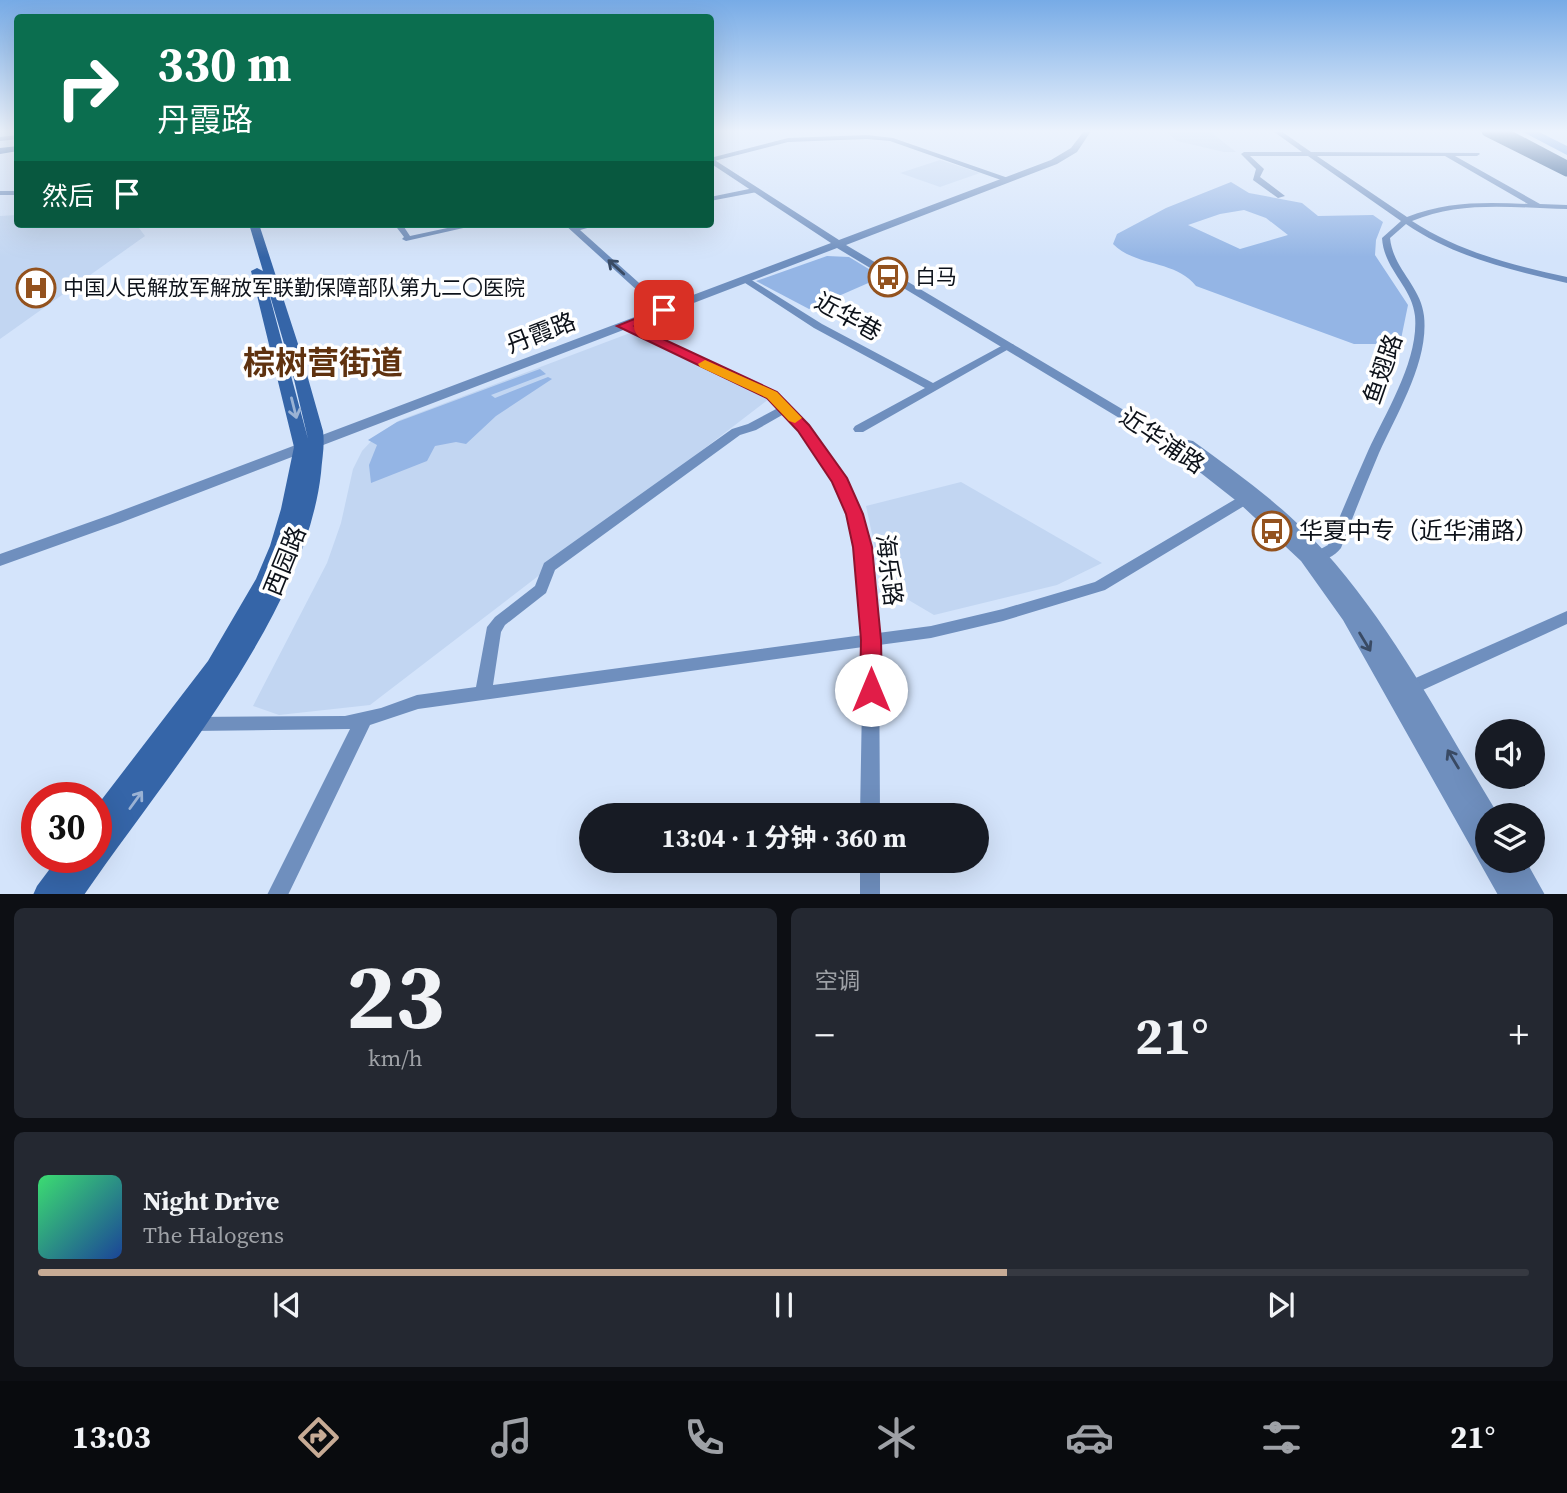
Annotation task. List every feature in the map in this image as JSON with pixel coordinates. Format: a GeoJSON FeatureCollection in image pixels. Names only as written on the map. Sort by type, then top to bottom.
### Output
{"type":"FeatureCollection","features":[{"type":"Feature","properties":{"kind":"main road","name":"西园路"},"geometry":{"type":"LineString","coordinates":[[112,805],[215,667],[243,620],[279,546],[309,445],[245,228]]}},
{"type":"Feature","properties":{"kind":"main road","name":"西园路"},"geometry":{"type":"LineString","coordinates":[[112,833],[232,667],[281,578],[295,544],[305,507],[309,445],[298,363],[255,228]]}},
{"type":"Feature","properties":{"kind":"main road"},"geometry":{"type":"LineString","coordinates":[[46,894],[62,873]]}},
{"type":"Feature","properties":{"kind":"main road","name":"西园路"},"geometry":{"type":"LineString","coordinates":[[68,894],[83,873]]}},
{"type":"Feature","properties":{"kind":"street","name":"近华浦路"},"geometry":{"type":"LineString","coordinates":[[731,173],[754,190],[1185,441],[1254,494],[1366,617],[1479,803]]}},
{"type":"Feature","properties":{"kind":"street","name":"近华浦路"},"geometry":{"type":"LineString","coordinates":[[735,173],[1009,346],[1174,445],[1313,556],[1394,689],[1475,830]]}},
{"type":"Feature","properties":{"kind":"street"},"geometry":{"type":"LineString","coordinates":[[989,173],[1007,179]]}},
{"type":"Feature","properties":{"kind":"street","name":"丹霞路"},"geometry":{"type":"LineString","coordinates":[[0,561],[1024,173]]}},
{"type":"Feature","properties":{"kind":"street"},"geometry":{"type":"LineString","coordinates":[[1258,173],[1256,178],[1281,196]]}},
{"type":"Feature","properties":{"kind":"street"},"geometry":{"type":"LineString","coordinates":[[1336,173],[1426,234],[1479,257],[1567,280]]}},
{"type":"Feature","properties":{"kind":"street"},"geometry":{"type":"LineString","coordinates":[[1480,173],[1541,207]]}},
{"type":"Feature","properties":{"kind":"street"},"geometry":{"type":"LineString","coordinates":[[714,198],[754,190]]}},
{"type":"Feature","properties":{"kind":"street"},"geometry":{"type":"LineString","coordinates":[[1406,220],[1425,212],[1450,209],[1567,207]]}},
{"type":"Feature","properties":{"kind":"street","name":"鱼翅路"},"geometry":{"type":"LineString","coordinates":[[1313,556],[1334,548],[1410,370],[1420,322],[1420,308],[1390,261],[1386,247],[1386,238],[1406,220]]}},
{"type":"Feature","properties":{"kind":"street"},"geometry":{"type":"LineString","coordinates":[[400,228],[406,237],[455,228]]}},
{"type":"Feature","properties":{"kind":"street"},"geometry":{"type":"LineString","coordinates":[[572,228],[664,310]]}},
{"type":"Feature","properties":{"kind":"street","name":"近华巷"},"geometry":{"type":"LineString","coordinates":[[745,279],[818,326],[934,388]]}},
{"type":"Feature","properties":{"kind":"street","name":"海乐路"},"geometry":{"type":"LineString","coordinates":[[624,326],[772,395],[827,458],[841,481],[854,514],[862,547],[871,640],[870,803]]}},
{"type":"Feature","properties":{"kind":"street"},"geometry":{"type":"LineString","coordinates":[[859,429],[1009,346]]}},
{"type":"Feature","properties":{"kind":"street"},"geometry":{"type":"LineString","coordinates":[[483,693],[493,631],[500,621],[541,589],[549,568],[736,432],[752,427],[786,408]]}},
{"type":"Feature","properties":{"kind":"street"},"geometry":{"type":"LineString","coordinates":[[191,724],[277,726],[345,723],[417,702],[943,629],[1100,586],[1244,500]]}},
{"type":"Feature","properties":{"kind":"street"},"geometry":{"type":"LineString","coordinates":[[1394,689],[1411,690],[1567,617]]}},
{"type":"Feature","properties":{"kind":"street"},"geometry":{"type":"LineString","coordinates":[[277,894],[364,719]]}},
{"type":"Feature","properties":{"kind":"street"},"geometry":{"type":"LineString","coordinates":[[870,873],[870,894]]}},
{"type":"Feature","properties":{"kind":"street"},"geometry":{"type":"LineString","coordinates":[[1499,873],[1511,894]]}},
{"type":"Feature","properties":{"kind":"street"},"geometry":{"type":"LineString","coordinates":[[1520,873],[1533,894]]}},
{"type":"Feature","properties":{"kind":"shaded area"},"geometry":{"type":"Polygon","coordinates":[[[900,173],[979,173],[980,173],[940,187],[900,173]]]}},
{"type":"Feature","properties":{"kind":"shaded area"},"geometry":{"type":"Polygon","coordinates":[[[1231,182],[1249,193],[1302,203],[1318,216],[1373,215],[1383,222],[1376,240],[1375,255],[1408,305],[1400,344],[1354,344],[1196,286],[1178,272],[1133,257],[1113,244],[1117,234],[1166,208],[1231,182]],[[1244,210],[1220,214],[1188,225],[1240,249],[1288,235],[1266,218],[1244,210]]]}},
{"type":"Feature","properties":{"kind":"shaded area","name":"中国人民解放军解放军联勤保障部队第九二〇医院"},"geometry":{"type":"Polygon","coordinates":[[[14,215],[14,228],[139,228],[145,236],[0,339],[0,216],[14,215]]]}},
{"type":"Feature","properties":{"kind":"shaded area"},"geometry":{"type":"Polygon","coordinates":[[[827,256],[849,257],[882,277],[809,309],[756,281],[827,256]]]}},
{"type":"Feature","properties":{"kind":"shaded area"},"geometry":{"type":"Polygon","coordinates":[[[630,333],[769,399],[370,705],[279,715],[253,706],[327,563],[341,523],[353,469],[362,451],[376,436],[400,420],[630,333]]]}},
{"type":"Feature","properties":{"kind":"shaded area"},"geometry":{"type":"Polygon","coordinates":[[[540,369],[546,374],[491,395],[495,398],[548,377],[552,379],[496,416],[466,444],[456,442],[435,446],[427,461],[371,483],[369,465],[377,445],[368,440],[397,422],[540,369]]]}},
{"type":"Feature","properties":{"kind":"shaded area"},"geometry":{"type":"Polygon","coordinates":[[[961,482],[1102,563],[1057,585],[934,615],[883,585],[866,506],[961,482]]]}},
{"type":"Feature","properties":{"kind":"slow traffic"},"geometry":{"type":"LineString","coordinates":[[705,364],[772,395],[795,418]]}},
{"type":"Feature","properties":{"kind":"place","name":"白马"},"geometry":{"type":"Point","coordinates":[888,277]}},
{"type":"Feature","properties":{"kind":"place","name":"中国人民解放军解放军联勤保障部队第九二〇医院"},"geometry":{"type":"Point","coordinates":[36,288]}},
{"type":"Feature","properties":{"kind":"place","name":"华夏中专（近华浦路）"},"geometry":{"type":"Point","coordinates":[1272,531]}},
{"type":"Feature","properties":{"kind":"district","name":"棕树营街道"},"geometry":{"type":"Point","coordinates":[323,363]}},
{"type":"Feature","properties":{"kind":"route"},"geometry":{"type":"LineString","coordinates":[[664,310],[624,326],[772,395],[803,428],[841,481],[854,514],[862,547],[871,640],[871,690]]}}]}
